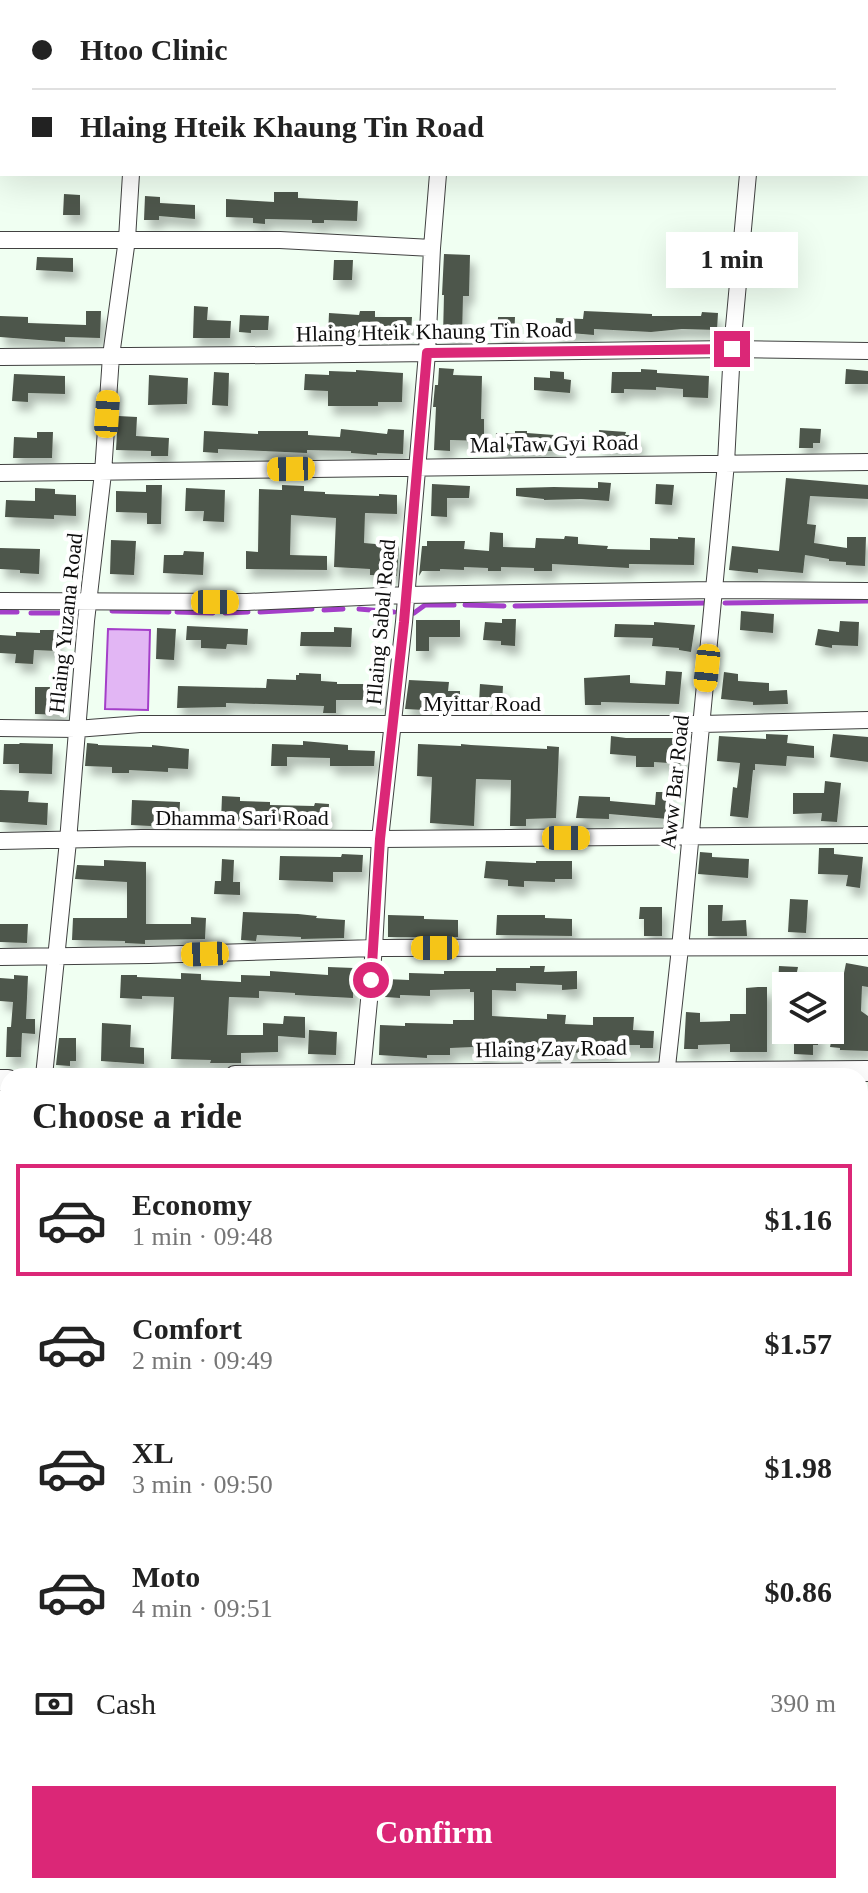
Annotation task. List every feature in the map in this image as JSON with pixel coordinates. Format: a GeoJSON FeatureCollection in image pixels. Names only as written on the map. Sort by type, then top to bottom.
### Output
{"type":"FeatureCollection","features":[{"type":"Feature","properties":{"kind":"street","name":"Hlaing Yuzana Road"},"geometry":{"type":"LineString","coordinates":[[45,1068],[88,601],[103,473],[111,356],[127,239],[131,176]]}},
{"type":"Feature","properties":{"kind":"street","name":"Hlaing Sabal Road"},"geometry":{"type":"LineString","coordinates":[[363,1068],[380,839],[427,353],[438,176]]}},
{"type":"Feature","properties":{"kind":"street","name":"Aww Bar Road"},"geometry":{"type":"LineString","coordinates":[[667,1068],[726,463],[732,349],[748,176]]}},
{"type":"Feature","properties":{"kind":"street"},"geometry":{"type":"LineString","coordinates":[[0,240],[280,240],[432,248]]}},
{"type":"Feature","properties":{"kind":"street","name":"Hlaing Hteik Khaung Tin Road"},"geometry":{"type":"LineString","coordinates":[[0,357],[732,349],[868,351]]}},
{"type":"Feature","properties":{"kind":"street","name":"Mal Taw Gyi Road"},"geometry":{"type":"LineString","coordinates":[[0,473],[868,462]]}},
{"type":"Feature","properties":{"kind":"street"},"geometry":{"type":"LineString","coordinates":[[0,601],[247,602],[406,595],[868,591]]}},
{"type":"Feature","properties":{"kind":"street","name":"Myittar Road"},"geometry":{"type":"LineString","coordinates":[[0,728],[76,729],[140,724],[702,724],[868,720]]}},
{"type":"Feature","properties":{"kind":"street","name":"Dhamma Sari Road"},"geometry":{"type":"LineString","coordinates":[[0,841],[868,835]]}},
{"type":"Feature","properties":{"kind":"street"},"geometry":{"type":"LineString","coordinates":[[0,957],[374,948],[868,947]]}},
{"type":"Feature","properties":{"kind":"shaded area"},"geometry":{"type":"Polygon","coordinates":[[[108,629],[150,630],[148,710],[105,709],[108,629]]]}},
{"type":"Feature","properties":{"kind":"building"},"geometry":{"type":"Polygon","coordinates":[[[274,192],[298,192],[298,198],[358,201],[357,221],[324,220],[324,223],[312,223],[312,220],[265,219],[265,224],[253,223],[253,218],[226,217],[226,199],[274,202],[274,192]]]}},
{"type":"Feature","properties":{"kind":"building"},"geometry":{"type":"Polygon","coordinates":[[[64,194],[80,195],[80,215],[63,215],[64,194]]]}},
{"type":"Feature","properties":{"kind":"building"},"geometry":{"type":"Polygon","coordinates":[[[145,196],[160,197],[160,203],[195,205],[195,219],[159,216],[159,220],[144,220],[145,196]]]}},
{"type":"Feature","properties":{"kind":"building"},"geometry":{"type":"Polygon","coordinates":[[[444,254],[470,255],[469,296],[463,296],[462,336],[443,336],[444,254]]]}},
{"type":"Feature","properties":{"kind":"building"},"geometry":{"type":"Polygon","coordinates":[[[37,257],[73,258],[73,272],[36,270],[37,257]]]}},
{"type":"Feature","properties":{"kind":"building"},"geometry":{"type":"Polygon","coordinates":[[[334,260],[353,260],[352,280],[333,280],[334,260]]]}},
{"type":"Feature","properties":{"kind":"building"},"geometry":{"type":"Polygon","coordinates":[[[194,306],[208,307],[207,320],[231,321],[230,338],[193,338],[194,306]]]}},
{"type":"Feature","properties":{"kind":"building"},"geometry":{"type":"Polygon","coordinates":[[[86,311],[101,311],[100,338],[65,337],[65,342],[0,337],[0,316],[28,317],[28,323],[86,325],[86,311]]]}},
{"type":"Feature","properties":{"kind":"building"},"geometry":{"type":"Polygon","coordinates":[[[360,311],[375,311],[375,317],[412,317],[411,334],[345,332],[344,337],[328,336],[329,313],[359,315],[360,311]]]}},
{"type":"Feature","properties":{"kind":"building"},"geometry":{"type":"Polygon","coordinates":[[[584,311],[652,316],[718,313],[717,330],[651,332],[594,329],[594,335],[555,335],[556,318],[583,319],[584,311]]]}},
{"type":"Feature","properties":{"kind":"building"},"geometry":{"type":"Polygon","coordinates":[[[240,315],[269,316],[268,330],[239,332],[240,315]]]}},
{"type":"Feature","properties":{"kind":"building"},"geometry":{"type":"Polygon","coordinates":[[[498,317],[515,317],[514,339],[497,338],[498,317]]]}},
{"type":"Feature","properties":{"kind":"building"},"geometry":{"type":"Polygon","coordinates":[[[439,368],[454,369],[453,375],[482,376],[484,441],[450,440],[450,451],[434,450],[436,407],[433,407],[439,368]]]}},
{"type":"Feature","properties":{"kind":"building"},"geometry":{"type":"Polygon","coordinates":[[[641,369],[709,376],[708,398],[683,397],[683,389],[656,387],[656,390],[624,389],[624,393],[611,393],[612,372],[641,372],[641,369]]]}},
{"type":"Feature","properties":{"kind":"building"},"geometry":{"type":"Polygon","coordinates":[[[846,369],[868,371],[868,384],[845,384],[846,369]]]}},
{"type":"Feature","properties":{"kind":"building"},"geometry":{"type":"Polygon","coordinates":[[[329,371],[403,373],[402,402],[378,402],[378,406],[328,406],[328,391],[304,390],[305,374],[329,375],[329,371]]]}},
{"type":"Feature","properties":{"kind":"building"},"geometry":{"type":"Polygon","coordinates":[[[550,371],[564,372],[564,379],[571,380],[570,393],[534,390],[534,377],[550,378],[550,371]]]}},
{"type":"Feature","properties":{"kind":"building"},"geometry":{"type":"Polygon","coordinates":[[[214,372],[229,373],[228,406],[212,405],[214,372]]]}},
{"type":"Feature","properties":{"kind":"building"},"geometry":{"type":"Polygon","coordinates":[[[14,374],[65,376],[65,394],[28,393],[28,402],[12,401],[14,374]]]}},
{"type":"Feature","properties":{"kind":"building"},"geometry":{"type":"Polygon","coordinates":[[[149,375],[188,378],[187,404],[148,405],[149,375]]]}},
{"type":"Feature","properties":{"kind":"building"},"geometry":{"type":"Polygon","coordinates":[[[118,416],[137,417],[136,436],[169,438],[168,456],[151,456],[151,451],[116,450],[118,416]]]}},
{"type":"Feature","properties":{"kind":"building"},"geometry":{"type":"Polygon","coordinates":[[[800,428],[821,429],[820,443],[813,443],[813,448],[799,448],[800,428]]]}},
{"type":"Feature","properties":{"kind":"building"},"geometry":{"type":"Polygon","coordinates":[[[341,429],[387,434],[388,429],[404,430],[403,454],[218,449],[218,453],[203,452],[204,431],[258,434],[258,431],[308,431],[308,435],[340,437],[341,429]]]}},
{"type":"Feature","properties":{"kind":"building"},"geometry":{"type":"Polygon","coordinates":[[[599,430],[640,435],[639,450],[598,448],[599,430]]]}},
{"type":"Feature","properties":{"kind":"building"},"geometry":{"type":"Polygon","coordinates":[[[515,431],[554,435],[554,451],[495,450],[496,433],[515,431]]]}},
{"type":"Feature","properties":{"kind":"building"},"geometry":{"type":"Polygon","coordinates":[[[37,432],[53,432],[52,458],[13,458],[14,437],[37,438],[37,432]]]}},
{"type":"Feature","properties":{"kind":"building"},"geometry":{"type":"Polygon","coordinates":[[[786,478],[868,485],[868,499],[810,496],[807,524],[816,525],[814,543],[847,548],[847,537],[866,537],[865,566],[846,565],[846,562],[805,555],[803,573],[729,570],[732,546],[779,551],[786,478]]]}},
{"type":"Feature","properties":{"kind":"building"},"geometry":{"type":"Polygon","coordinates":[[[598,482],[611,483],[609,501],[544,500],[516,496],[516,488],[598,488],[598,482]]]}},
{"type":"Feature","properties":{"kind":"building"},"geometry":{"type":"Polygon","coordinates":[[[432,484],[470,486],[469,498],[447,498],[447,517],[431,516],[432,484]]]}},
{"type":"Feature","properties":{"kind":"building"},"geometry":{"type":"Polygon","coordinates":[[[656,484],[674,485],[672,505],[655,504],[656,484]]]}},
{"type":"Feature","properties":{"kind":"building"},"geometry":{"type":"Polygon","coordinates":[[[146,485],[162,485],[161,524],[147,524],[147,513],[116,512],[116,491],[146,492],[146,485]]]}},
{"type":"Feature","properties":{"kind":"building"},"geometry":{"type":"Polygon","coordinates":[[[282,485],[304,486],[304,491],[325,494],[397,495],[397,514],[365,513],[364,543],[399,546],[397,576],[370,575],[370,569],[334,567],[336,518],[291,515],[290,555],[327,556],[327,570],[246,569],[246,551],[258,552],[259,489],[282,490],[282,485]]]}},
{"type":"Feature","properties":{"kind":"building"},"geometry":{"type":"Polygon","coordinates":[[[35,488],[55,489],[55,494],[76,495],[76,516],[54,515],[54,519],[5,517],[6,500],[35,501],[35,488]]]}},
{"type":"Feature","properties":{"kind":"building"},"geometry":{"type":"Polygon","coordinates":[[[186,488],[225,490],[224,522],[203,521],[204,511],[185,511],[186,488]]]}},
{"type":"Feature","properties":{"kind":"building"},"geometry":{"type":"Polygon","coordinates":[[[490,532],[503,533],[503,547],[535,548],[536,538],[564,539],[565,536],[578,537],[578,544],[608,546],[607,549],[650,550],[650,538],[695,538],[694,565],[629,564],[629,568],[552,564],[552,571],[501,567],[501,571],[488,571],[488,568],[464,567],[464,570],[422,571],[419,576],[422,546],[427,546],[427,541],[465,541],[464,549],[489,551],[490,532]]]}},
{"type":"Feature","properties":{"kind":"building"},"geometry":{"type":"Polygon","coordinates":[[[111,540],[136,541],[134,575],[110,574],[111,540]]]}},
{"type":"Feature","properties":{"kind":"building"},"geometry":{"type":"Polygon","coordinates":[[[0,548],[40,549],[39,574],[0,569],[0,548]]]}},
{"type":"Feature","properties":{"kind":"building"},"geometry":{"type":"Polygon","coordinates":[[[184,551],[204,552],[203,575],[163,573],[164,555],[183,555],[184,551]]]}},
{"type":"Feature","properties":{"kind":"building"},"geometry":{"type":"Polygon","coordinates":[[[741,611],[774,614],[773,633],[740,630],[741,611]]]}},
{"type":"Feature","properties":{"kind":"building"},"geometry":{"type":"Polygon","coordinates":[[[502,619],[516,619],[515,646],[483,640],[485,622],[502,623],[502,619]]]}},
{"type":"Feature","properties":{"kind":"building"},"geometry":{"type":"Polygon","coordinates":[[[416,620],[460,620],[460,637],[429,637],[429,651],[416,651],[416,620]]]}},
{"type":"Feature","properties":{"kind":"building"},"geometry":{"type":"Polygon","coordinates":[[[840,621],[859,622],[858,646],[832,645],[832,648],[815,645],[818,629],[839,632],[840,621]]]}},
{"type":"Feature","properties":{"kind":"building"},"geometry":{"type":"Polygon","coordinates":[[[654,622],[695,625],[691,652],[652,646],[653,638],[614,637],[615,624],[654,625],[654,622]]]}},
{"type":"Feature","properties":{"kind":"building"},"geometry":{"type":"Polygon","coordinates":[[[187,626],[248,629],[247,645],[227,644],[226,649],[201,648],[201,640],[186,640],[187,626]]]}},
{"type":"Feature","properties":{"kind":"building"},"geometry":{"type":"Polygon","coordinates":[[[334,627],[352,628],[351,647],[300,646],[301,632],[334,632],[334,627]]]}},
{"type":"Feature","properties":{"kind":"building"},"geometry":{"type":"Polygon","coordinates":[[[157,628],[176,629],[174,660],[156,659],[157,628]]]}},
{"type":"Feature","properties":{"kind":"building"},"geometry":{"type":"Polygon","coordinates":[[[40,630],[58,630],[57,651],[34,650],[33,664],[15,663],[16,654],[0,653],[0,635],[40,633],[40,630]]]}},
{"type":"Feature","properties":{"kind":"building"},"geometry":{"type":"Polygon","coordinates":[[[666,671],[682,672],[679,704],[601,702],[601,705],[585,705],[584,678],[630,675],[630,683],[665,685],[666,671]]]}},
{"type":"Feature","properties":{"kind":"building"},"geometry":{"type":"Polygon","coordinates":[[[724,672],[738,674],[738,681],[769,683],[769,691],[787,690],[788,704],[753,705],[753,702],[721,699],[724,672]]]}},
{"type":"Feature","properties":{"kind":"building"},"geometry":{"type":"Polygon","coordinates":[[[299,673],[321,674],[321,681],[337,684],[386,684],[384,700],[336,700],[336,713],[323,713],[324,706],[226,703],[226,707],[177,708],[178,686],[266,688],[267,679],[296,680],[299,673]]]}},
{"type":"Feature","properties":{"kind":"building"},"geometry":{"type":"Polygon","coordinates":[[[409,680],[449,682],[448,691],[460,691],[460,707],[405,709],[409,680]]]}},
{"type":"Feature","properties":{"kind":"building"},"geometry":{"type":"Polygon","coordinates":[[[480,684],[503,686],[502,705],[479,703],[480,684]]]}},
{"type":"Feature","properties":{"kind":"building"},"geometry":{"type":"Polygon","coordinates":[[[35,687],[50,687],[49,693],[64,694],[63,715],[35,714],[35,687]]]}},
{"type":"Feature","properties":{"kind":"building"},"geometry":{"type":"Polygon","coordinates":[[[766,734],[788,735],[787,743],[814,746],[814,758],[787,756],[786,766],[755,764],[748,818],[730,816],[733,787],[737,788],[740,763],[717,761],[719,736],[766,739],[766,734]]]}},
{"type":"Feature","properties":{"kind":"building"},"geometry":{"type":"Polygon","coordinates":[[[833,734],[868,737],[868,762],[830,757],[833,734]]]}},
{"type":"Feature","properties":{"kind":"building"},"geometry":{"type":"Polygon","coordinates":[[[611,736],[684,738],[683,764],[654,762],[654,767],[636,767],[636,756],[610,754],[611,736]]]}},
{"type":"Feature","properties":{"kind":"building"},"geometry":{"type":"Polygon","coordinates":[[[303,741],[348,745],[348,750],[375,751],[374,766],[330,766],[330,758],[287,757],[287,766],[271,766],[272,744],[303,745],[303,741]]]}},
{"type":"Feature","properties":{"kind":"building"},"geometry":{"type":"Polygon","coordinates":[[[87,743],[189,749],[188,769],[112,773],[112,767],[85,766],[87,743]]]}},
{"type":"Feature","properties":{"kind":"building"},"geometry":{"type":"Polygon","coordinates":[[[4,744],[53,744],[52,774],[19,773],[19,764],[3,764],[4,744]]]}},
{"type":"Feature","properties":{"kind":"building"},"geometry":{"type":"Polygon","coordinates":[[[418,744],[559,747],[556,818],[526,819],[526,826],[510,826],[511,780],[476,779],[474,826],[430,823],[432,777],[417,776],[418,744]]]}},
{"type":"Feature","properties":{"kind":"building"},"geometry":{"type":"Polygon","coordinates":[[[825,781],[841,783],[837,822],[821,821],[822,813],[793,814],[793,793],[824,793],[825,781]]]}},
{"type":"Feature","properties":{"kind":"building"},"geometry":{"type":"Polygon","coordinates":[[[0,790],[29,791],[28,802],[48,803],[47,825],[0,822],[0,790]]]}},
{"type":"Feature","properties":{"kind":"building"},"geometry":{"type":"Polygon","coordinates":[[[656,792],[670,792],[668,819],[609,814],[609,819],[576,818],[579,796],[610,797],[610,801],[655,805],[656,792]]]}},
{"type":"Feature","properties":{"kind":"building"},"geometry":{"type":"Polygon","coordinates":[[[222,796],[240,797],[240,801],[270,802],[270,805],[329,804],[328,826],[221,821],[222,796]]]}},
{"type":"Feature","properties":{"kind":"building"},"geometry":{"type":"Polygon","coordinates":[[[132,800],[180,802],[179,824],[131,825],[132,800]]]}},
{"type":"Feature","properties":{"kind":"building"},"geometry":{"type":"Polygon","coordinates":[[[819,848],[834,848],[834,854],[863,857],[860,888],[846,886],[848,875],[818,874],[819,848]]]}},
{"type":"Feature","properties":{"kind":"building"},"geometry":{"type":"Polygon","coordinates":[[[700,852],[712,853],[712,857],[749,859],[748,878],[698,874],[700,852]]]}},
{"type":"Feature","properties":{"kind":"building"},"geometry":{"type":"Polygon","coordinates":[[[342,854],[363,855],[362,872],[333,872],[333,882],[279,880],[280,856],[341,857],[342,854]]]}},
{"type":"Feature","properties":{"kind":"building"},"geometry":{"type":"Polygon","coordinates":[[[222,859],[234,860],[233,882],[240,882],[240,895],[214,894],[215,881],[221,881],[222,859]]]}},
{"type":"Feature","properties":{"kind":"building"},"geometry":{"type":"Polygon","coordinates":[[[104,860],[146,862],[146,924],[191,924],[191,917],[206,918],[205,939],[145,940],[145,944],[72,940],[73,918],[127,918],[127,882],[75,879],[77,865],[104,866],[104,860]]]}},
{"type":"Feature","properties":{"kind":"building"},"geometry":{"type":"Polygon","coordinates":[[[486,861],[572,861],[572,879],[524,881],[524,887],[508,886],[508,880],[484,878],[486,861]]]}},
{"type":"Feature","properties":{"kind":"building"},"geometry":{"type":"Polygon","coordinates":[[[790,899],[808,900],[806,933],[788,932],[790,899]]]}},
{"type":"Feature","properties":{"kind":"building"},"geometry":{"type":"Polygon","coordinates":[[[708,905],[723,905],[722,921],[746,920],[747,936],[708,936],[708,905]]]}},
{"type":"Feature","properties":{"kind":"building"},"geometry":{"type":"Polygon","coordinates":[[[640,907],[662,907],[662,936],[644,936],[644,919],[639,919],[640,907]]]}},
{"type":"Feature","properties":{"kind":"building"},"geometry":{"type":"Polygon","coordinates":[[[243,912],[345,920],[344,938],[301,939],[257,935],[256,941],[241,940],[243,912]]]}},
{"type":"Feature","properties":{"kind":"building"},"geometry":{"type":"Polygon","coordinates":[[[388,915],[458,920],[458,937],[388,937],[388,915]]]}},
{"type":"Feature","properties":{"kind":"building"},"geometry":{"type":"Polygon","coordinates":[[[497,915],[545,915],[545,918],[572,919],[572,936],[496,935],[497,915]]]}},
{"type":"Feature","properties":{"kind":"building"},"geometry":{"type":"Polygon","coordinates":[[[0,924],[28,924],[27,943],[0,942],[0,924]]]}},
{"type":"Feature","properties":{"kind":"building"},"geometry":{"type":"Polygon","coordinates":[[[846,963],[868,967],[868,987],[862,986],[861,1011],[868,1016],[868,1051],[830,1047],[831,1044],[844,1044],[846,963]]]}},
{"type":"Feature","properties":{"kind":"building"},"geometry":{"type":"Polygon","coordinates":[[[545,966],[544,972],[577,971],[577,989],[562,990],[562,985],[516,983],[516,991],[492,990],[492,1016],[547,1019],[547,1014],[566,1015],[565,1024],[593,1025],[593,1017],[634,1017],[633,1030],[654,1031],[653,1048],[609,1045],[609,1053],[588,1053],[521,1052],[492,1048],[492,1054],[474,1054],[474,1047],[450,1048],[450,1055],[427,1055],[427,1058],[379,1055],[380,1025],[453,1024],[453,1020],[474,1020],[474,992],[470,989],[430,990],[430,996],[385,997],[385,979],[409,980],[409,973],[496,971],[496,968],[545,966]]]}},
{"type":"Feature","properties":{"kind":"building"},"geometry":{"type":"Polygon","coordinates":[[[779,966],[798,967],[797,972],[779,972],[779,966]]]}},
{"type":"Feature","properties":{"kind":"building"},"geometry":{"type":"Polygon","coordinates":[[[328,967],[354,968],[353,998],[259,991],[259,998],[229,997],[227,1035],[263,1035],[263,1023],[283,1024],[284,1016],[305,1017],[305,1038],[278,1036],[278,1052],[241,1053],[241,1063],[171,1059],[174,997],[120,998],[121,975],[181,979],[181,973],[201,974],[201,980],[241,982],[241,975],[270,976],[270,971],[328,975],[328,967]]]}},
{"type":"Feature","properties":{"kind":"building"},"geometry":{"type":"Polygon","coordinates":[[[14,975],[28,976],[26,1019],[35,1019],[35,1034],[22,1033],[21,1057],[6,1057],[7,1027],[11,1027],[13,1002],[0,1001],[0,978],[14,979],[14,975]]]}},
{"type":"Feature","properties":{"kind":"building"},"geometry":{"type":"Polygon","coordinates":[[[767,987],[767,1052],[730,1052],[730,1044],[698,1045],[698,1049],[684,1049],[686,1012],[700,1013],[700,1022],[730,1021],[730,1014],[746,1014],[746,988],[767,987]]]}},
{"type":"Feature","properties":{"kind":"building"},"geometry":{"type":"Polygon","coordinates":[[[102,1023],[131,1025],[130,1047],[144,1048],[144,1064],[101,1061],[102,1023]]]}},
{"type":"Feature","properties":{"kind":"building"},"geometry":{"type":"Polygon","coordinates":[[[309,1030],[337,1032],[336,1055],[308,1054],[309,1030]]]}},
{"type":"Feature","properties":{"kind":"building"},"geometry":{"type":"Polygon","coordinates":[[[59,1038],[76,1038],[76,1061],[70,1061],[70,1066],[56,1065],[59,1038]]]}},
{"type":"Feature","properties":{"kind":"building"},"geometry":{"type":"Polygon","coordinates":[[[794,1044],[818,1044],[813,1045],[813,1055],[794,1054],[794,1044]]]}},
{"type":"Feature","properties":{"kind":"waterway"},"geometry":{"type":"LineString","coordinates":[[725,603],[868,601]]}},
{"type":"Feature","properties":{"kind":"waterway"},"geometry":{"type":"LineString","coordinates":[[515,606],[706,603]]}},
{"type":"Feature","properties":{"kind":"waterway"},"geometry":{"type":"LineString","coordinates":[[414,613],[425,605],[454,605]]}},
{"type":"Feature","properties":{"kind":"waterway"},"geometry":{"type":"LineString","coordinates":[[465,605],[504,606]]}},
{"type":"Feature","properties":{"kind":"waterway"},"geometry":{"type":"LineString","coordinates":[[260,612],[312,609]]}},
{"type":"Feature","properties":{"kind":"waterway"},"geometry":{"type":"LineString","coordinates":[[324,610],[343,609]]}},
{"type":"Feature","properties":{"kind":"waterway"},"geometry":{"type":"LineString","coordinates":[[359,609],[394,612]]}},
{"type":"Feature","properties":{"kind":"waterway"},"geometry":{"type":"LineString","coordinates":[[112,611],[169,612]]}},
{"type":"Feature","properties":{"kind":"waterway"},"geometry":{"type":"LineString","coordinates":[[0,612],[17,612]]}},
{"type":"Feature","properties":{"kind":"waterway"},"geometry":{"type":"LineString","coordinates":[[177,612],[213,613]]}},
{"type":"Feature","properties":{"kind":"waterway"},"geometry":{"type":"LineString","coordinates":[[225,613],[248,612]]}},
{"type":"Feature","properties":{"kind":"waterway"},"geometry":{"type":"LineString","coordinates":[[31,613],[80,613]]}},
{"type":"Feature","properties":{"kind":"route"},"geometry":{"type":"LineString","coordinates":[[371,980],[380,839],[404,622],[427,353],[732,349]]}}]}
